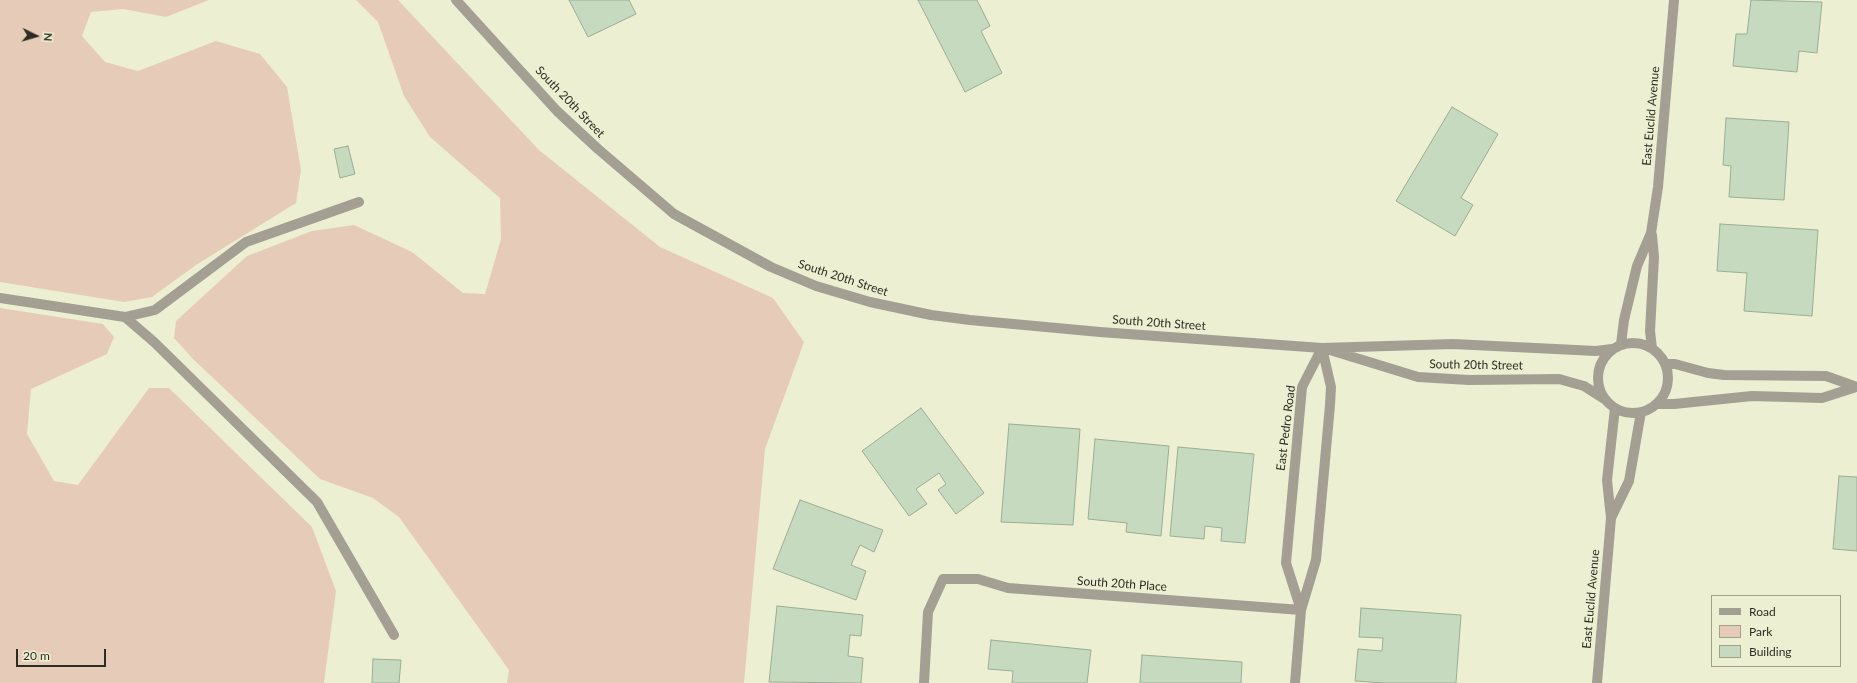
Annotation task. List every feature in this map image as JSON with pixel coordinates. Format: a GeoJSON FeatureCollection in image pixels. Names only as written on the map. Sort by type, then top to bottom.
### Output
{"type":"FeatureCollection","features":[{"type":"Feature","properties":{"kind":"street","name":"South 20th Street"},"geometry":{"type":"LineString","coordinates":[[456,0],[557,111],[647,192],[674,214],[771,267],[816,286],[870,302],[931,315],[1100,332],[1322,348],[1453,344],[1596,351],[1617,347]]}},
{"type":"Feature","properties":{"kind":"street","name":"East Euclid Avenue"},"geometry":{"type":"LineString","coordinates":[[1617,347],[1637,266],[1651,233],[1658,187],[1674,0]]}},
{"type":"Feature","properties":{"kind":"street"},"geometry":{"type":"LineString","coordinates":[[0,298],[124,317],[155,310],[246,242],[359,202]]}},
{"type":"Feature","properties":{"kind":"street","name":"East Euclid Avenue"},"geometry":{"type":"LineString","coordinates":[[1651,233],[1654,257],[1650,331],[1652,348]]}},
{"type":"Feature","properties":{"kind":"street"},"geometry":{"type":"LineString","coordinates":[[124,317],[154,342],[317,502],[394,635]]}},
{"type":"Feature","properties":{"kind":"street"},"geometry":{"type":"LineString","coordinates":[[1632,342],[1652,348],[1660,355],[1668,374],[1668,385],[1664,395],[1657,404],[1641,412],[1632,413],[1615,408],[1606,400],[1600,390],[1598,379],[1599,368],[1604,358],[1617,347],[1632,342]]}},
{"type":"Feature","properties":{"kind":"street","name":"South 20th Street"},"geometry":{"type":"LineString","coordinates":[[1322,348],[1418,377],[1468,380],[1559,379],[1584,386],[1606,400]]}},
{"type":"Feature","properties":{"kind":"street","name":"East Pedro Road"},"geometry":{"type":"LineString","coordinates":[[1300,610],[1286,563],[1302,387],[1322,348]]}},
{"type":"Feature","properties":{"kind":"street","name":"East Pedro Road"},"geometry":{"type":"LineString","coordinates":[[1295,683],[1300,610],[1316,560],[1330,405],[1331,387],[1322,348]]}},
{"type":"Feature","properties":{"kind":"street"},"geometry":{"type":"LineString","coordinates":[[1665,364],[1675,364],[1708,373],[1724,375],[1826,376],[1856,387]]}},
{"type":"Feature","properties":{"kind":"street"},"geometry":{"type":"LineString","coordinates":[[1657,404],[1674,404],[1752,396],[1822,398],[1856,387]]}},
{"type":"Feature","properties":{"kind":"street","name":"East Euclid Avenue"},"geometry":{"type":"LineString","coordinates":[[1596,683],[1611,518],[1607,480],[1615,408]]}},
{"type":"Feature","properties":{"kind":"street","name":"East Euclid Avenue"},"geometry":{"type":"LineString","coordinates":[[1611,518],[1629,481],[1641,412]]}},
{"type":"Feature","properties":{"kind":"street","name":"South 20th Place"},"geometry":{"type":"LineString","coordinates":[[924,683],[928,612],[943,579],[978,579],[1008,588],[1300,610]]}},
{"type":"Feature","properties":{"kind":"green space"},"geometry":{"type":"Polygon","coordinates":[[[0,0],[209,0],[166,17],[123,9],[91,12],[82,36],[105,62],[138,71],[216,41],[260,54],[287,87],[301,170],[296,203],[196,265],[152,297],[124,302],[0,282],[0,0]]]}},
{"type":"Feature","properties":{"kind":"green space"},"geometry":{"type":"Polygon","coordinates":[[[356,0],[398,0],[539,150],[660,247],[773,298],[804,342],[765,449],[744,683],[507,683],[509,670],[399,517],[373,498],[320,479],[193,359],[174,338],[176,321],[247,256],[312,231],[354,225],[412,252],[463,293],[485,294],[501,239],[500,198],[430,137],[404,96],[378,22],[356,0]]]}},
{"type":"Feature","properties":{"kind":"green space"},"geometry":{"type":"Polygon","coordinates":[[[0,308],[103,324],[114,337],[107,354],[31,389],[27,434],[54,481],[78,485],[149,388],[169,388],[312,527],[336,591],[324,683],[0,683],[0,308]]]}},
{"type":"Feature","properties":{"kind":"building"},"geometry":{"type":"Polygon","coordinates":[[[569,0],[629,0],[636,14],[588,37],[569,0]]]}},
{"type":"Feature","properties":{"kind":"building"},"geometry":{"type":"Polygon","coordinates":[[[918,0],[977,0],[990,26],[981,31],[1002,73],[965,92],[918,0]]]}},
{"type":"Feature","properties":{"kind":"building"},"geometry":{"type":"Polygon","coordinates":[[[1751,0],[1822,2],[1817,53],[1799,51],[1797,72],[1733,66],[1736,34],[1747,34],[1751,0]]]}},
{"type":"Feature","properties":{"kind":"building"},"geometry":{"type":"Polygon","coordinates":[[[1452,107],[1498,134],[1461,198],[1473,205],[1455,236],[1396,201],[1452,107]]]}},
{"type":"Feature","properties":{"kind":"building"},"geometry":{"type":"Polygon","coordinates":[[[1726,118],[1789,122],[1784,200],[1729,197],[1731,166],[1723,165],[1726,118]]]}},
{"type":"Feature","properties":{"kind":"building"},"geometry":{"type":"Polygon","coordinates":[[[348,146],[355,174],[340,178],[334,149],[348,146]]]}},
{"type":"Feature","properties":{"kind":"building"},"geometry":{"type":"Polygon","coordinates":[[[1720,224],[1818,230],[1812,316],[1744,311],[1747,273],[1717,271],[1720,224]]]}},
{"type":"Feature","properties":{"kind":"building"},"geometry":{"type":"Polygon","coordinates":[[[921,408],[984,493],[956,514],[938,490],[946,484],[939,473],[916,489],[927,504],[909,516],[862,451],[921,408]]]}},
{"type":"Feature","properties":{"kind":"building"},"geometry":{"type":"Polygon","coordinates":[[[1009,424],[1080,429],[1073,525],[1001,522],[1009,424]]]}},
{"type":"Feature","properties":{"kind":"building"},"geometry":{"type":"Polygon","coordinates":[[[1095,439],[1169,446],[1161,536],[1126,532],[1127,523],[1088,519],[1095,439]]]}},
{"type":"Feature","properties":{"kind":"building"},"geometry":{"type":"Polygon","coordinates":[[[1178,447],[1254,454],[1245,543],[1221,541],[1222,528],[1205,526],[1204,539],[1170,536],[1178,447]]]}},
{"type":"Feature","properties":{"kind":"building"},"geometry":{"type":"Polygon","coordinates":[[[1839,476],[1857,477],[1857,551],[1833,549],[1839,476]]]}},
{"type":"Feature","properties":{"kind":"building"},"geometry":{"type":"Polygon","coordinates":[[[800,500],[883,530],[874,552],[860,545],[851,565],[866,571],[856,600],[773,569],[800,500]]]}},
{"type":"Feature","properties":{"kind":"building"},"geometry":{"type":"Polygon","coordinates":[[[777,606],[863,615],[861,636],[850,635],[848,656],[863,658],[861,683],[769,682],[777,606]]]}},
{"type":"Feature","properties":{"kind":"building"},"geometry":{"type":"Polygon","coordinates":[[[1361,608],[1461,615],[1456,683],[1384,683],[1355,681],[1358,649],[1382,651],[1383,638],[1359,637],[1361,608]]]}},
{"type":"Feature","properties":{"kind":"building"},"geometry":{"type":"Polygon","coordinates":[[[991,640],[1091,650],[1087,683],[1012,683],[1013,671],[988,669],[991,640]]]}},
{"type":"Feature","properties":{"kind":"building"},"geometry":{"type":"Polygon","coordinates":[[[1142,655],[1242,662],[1241,683],[1140,683],[1142,655]]]}},
{"type":"Feature","properties":{"kind":"building"},"geometry":{"type":"Polygon","coordinates":[[[373,659],[401,660],[399,683],[372,683],[373,659]]]}}]}
